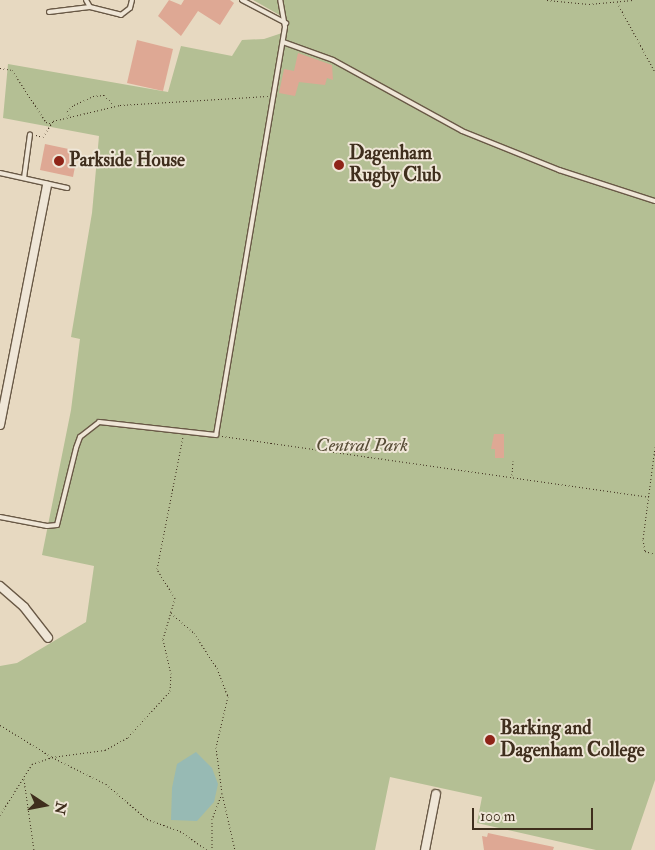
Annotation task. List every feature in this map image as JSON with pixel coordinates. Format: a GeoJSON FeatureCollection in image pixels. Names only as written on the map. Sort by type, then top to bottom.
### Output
{"type":"FeatureCollection","features":[{"type":"Feature","properties":{"kind":"street"},"geometry":{"type":"LineString","coordinates":[[0,425],[2,407],[47,186]]}},
{"type":"Feature","properties":{"kind":"street"},"geometry":{"type":"LineString","coordinates":[[1,589],[24,607],[48,638]]}},
{"type":"Feature","properties":{"kind":"street"},"geometry":{"type":"LineString","coordinates":[[425,850],[436,794]]}},
{"type":"Feature","properties":{"kind":"lane"},"geometry":{"type":"LineString","coordinates":[[86,0],[90,8]]}},
{"type":"Feature","properties":{"kind":"lane"},"geometry":{"type":"LineString","coordinates":[[49,12],[90,8],[121,15],[126,13],[132,0]]}},
{"type":"Feature","properties":{"kind":"lane"},"geometry":{"type":"LineString","coordinates":[[242,0],[286,23]]}},
{"type":"Feature","properties":{"kind":"lane"},"geometry":{"type":"LineString","coordinates":[[0,517],[47,526],[57,525],[80,437],[99,422],[216,435],[272,95],[286,23],[280,0]]}},
{"type":"Feature","properties":{"kind":"lane"},"geometry":{"type":"LineString","coordinates":[[283,42],[333,60],[462,131],[559,170],[655,201]]}},
{"type":"Feature","properties":{"kind":"lane"},"geometry":{"type":"LineString","coordinates":[[24,178],[30,134]]}},
{"type":"Feature","properties":{"kind":"lane"},"geometry":{"type":"LineString","coordinates":[[0,174],[24,178],[47,186],[67,188]]}},
{"type":"Feature","properties":{"kind":"path"},"geometry":{"type":"LineString","coordinates":[[547,0],[566,4],[633,0]]}},
{"type":"Feature","properties":{"kind":"path"},"geometry":{"type":"LineString","coordinates":[[617,2],[655,72]]}},
{"type":"Feature","properties":{"kind":"path"},"geometry":{"type":"LineString","coordinates":[[0,68],[12,70],[46,122],[51,124]]}},
{"type":"Feature","properties":{"kind":"path"},"geometry":{"type":"LineString","coordinates":[[30,134],[44,137],[51,124],[69,116],[115,106],[272,95]]}},
{"type":"Feature","properties":{"kind":"path"},"geometry":{"type":"LineString","coordinates":[[69,116],[67,111],[74,105],[93,96],[108,97],[115,106]]}},
{"type":"Feature","properties":{"kind":"path"},"geometry":{"type":"LineString","coordinates":[[0,815],[32,764],[52,757],[105,750],[128,737],[170,691],[171,674],[163,639],[175,598],[157,569],[184,431]]}},
{"type":"Feature","properties":{"kind":"path"},"geometry":{"type":"LineString","coordinates":[[216,435],[649,497]]}},
{"type":"Feature","properties":{"kind":"path"},"geometry":{"type":"LineString","coordinates":[[655,447],[643,544],[645,550],[655,554]]}},
{"type":"Feature","properties":{"kind":"path"},"geometry":{"type":"LineString","coordinates":[[512,476],[513,461]]}},
{"type":"Feature","properties":{"kind":"path"},"geometry":{"type":"LineString","coordinates":[[170,612],[194,633],[217,668],[228,696],[216,747],[222,793],[235,850]]}},
{"type":"Feature","properties":{"kind":"path"},"geometry":{"type":"LineString","coordinates":[[0,725],[52,757],[106,784],[147,819],[180,831],[207,850]]}},
{"type":"Feature","properties":{"kind":"path"},"geometry":{"type":"LineString","coordinates":[[23,778],[34,850]]}},
{"type":"Feature","properties":{"kind":"path"},"geometry":{"type":"LineString","coordinates":[[212,850],[212,820],[222,793]]}},
{"type":"Feature","properties":{"kind":"green space","name":"Central Park"},"geometry":{"type":"Polygon","coordinates":[[[253,0],[655,0],[655,780],[631,850],[596,850],[477,823],[482,797],[390,777],[375,850],[0,850],[0,666],[17,663],[86,622],[94,566],[42,555],[71,410],[80,339],[71,337],[92,213],[99,136],[3,118],[8,64],[168,92],[181,46],[232,56],[242,40],[264,39],[285,32],[283,17],[253,0]]]}},
{"type":"Feature","properties":{"kind":"water"},"geometry":{"type":"Polygon","coordinates":[[[196,752],[212,768],[218,784],[214,802],[197,821],[171,820],[172,788],[177,764],[196,752]]]}},
{"type":"Feature","properties":{"kind":"building"},"geometry":{"type":"Polygon","coordinates":[[[169,0],[181,5],[184,0],[230,0],[234,3],[220,25],[198,11],[181,36],[158,16],[169,0]]]}},
{"type":"Feature","properties":{"kind":"building"},"geometry":{"type":"Polygon","coordinates":[[[137,40],[173,49],[163,91],[127,83],[137,40]]]}},
{"type":"Feature","properties":{"kind":"building"},"geometry":{"type":"Polygon","coordinates":[[[298,53],[332,65],[333,80],[327,78],[325,85],[299,82],[295,96],[279,93],[284,69],[294,71],[298,53]]]}},
{"type":"Feature","properties":{"kind":"building","name":"Parkside House"},"geometry":{"type":"Polygon","coordinates":[[[45,144],[78,151],[73,177],[40,170],[45,144]]]}},
{"type":"Feature","properties":{"kind":"building"},"geometry":{"type":"Polygon","coordinates":[[[494,434],[504,434],[504,458],[495,458],[495,449],[491,449],[494,434]]]}},
{"type":"Feature","properties":{"kind":"building"},"geometry":{"type":"Polygon","coordinates":[[[488,833],[554,847],[553,850],[484,850],[482,836],[487,837],[488,833]]]}},
{"type":"Feature","properties":{"kind":"place","name":"Parkside House"},"geometry":{"type":"Point","coordinates":[59,161]}},
{"type":"Feature","properties":{"kind":"place","name":"Dagenham Rugby Club"},"geometry":{"type":"Point","coordinates":[339,165]}},
{"type":"Feature","properties":{"kind":"place","name":"Barking and Dagenham College"},"geometry":{"type":"Point","coordinates":[490,740]}}]}
